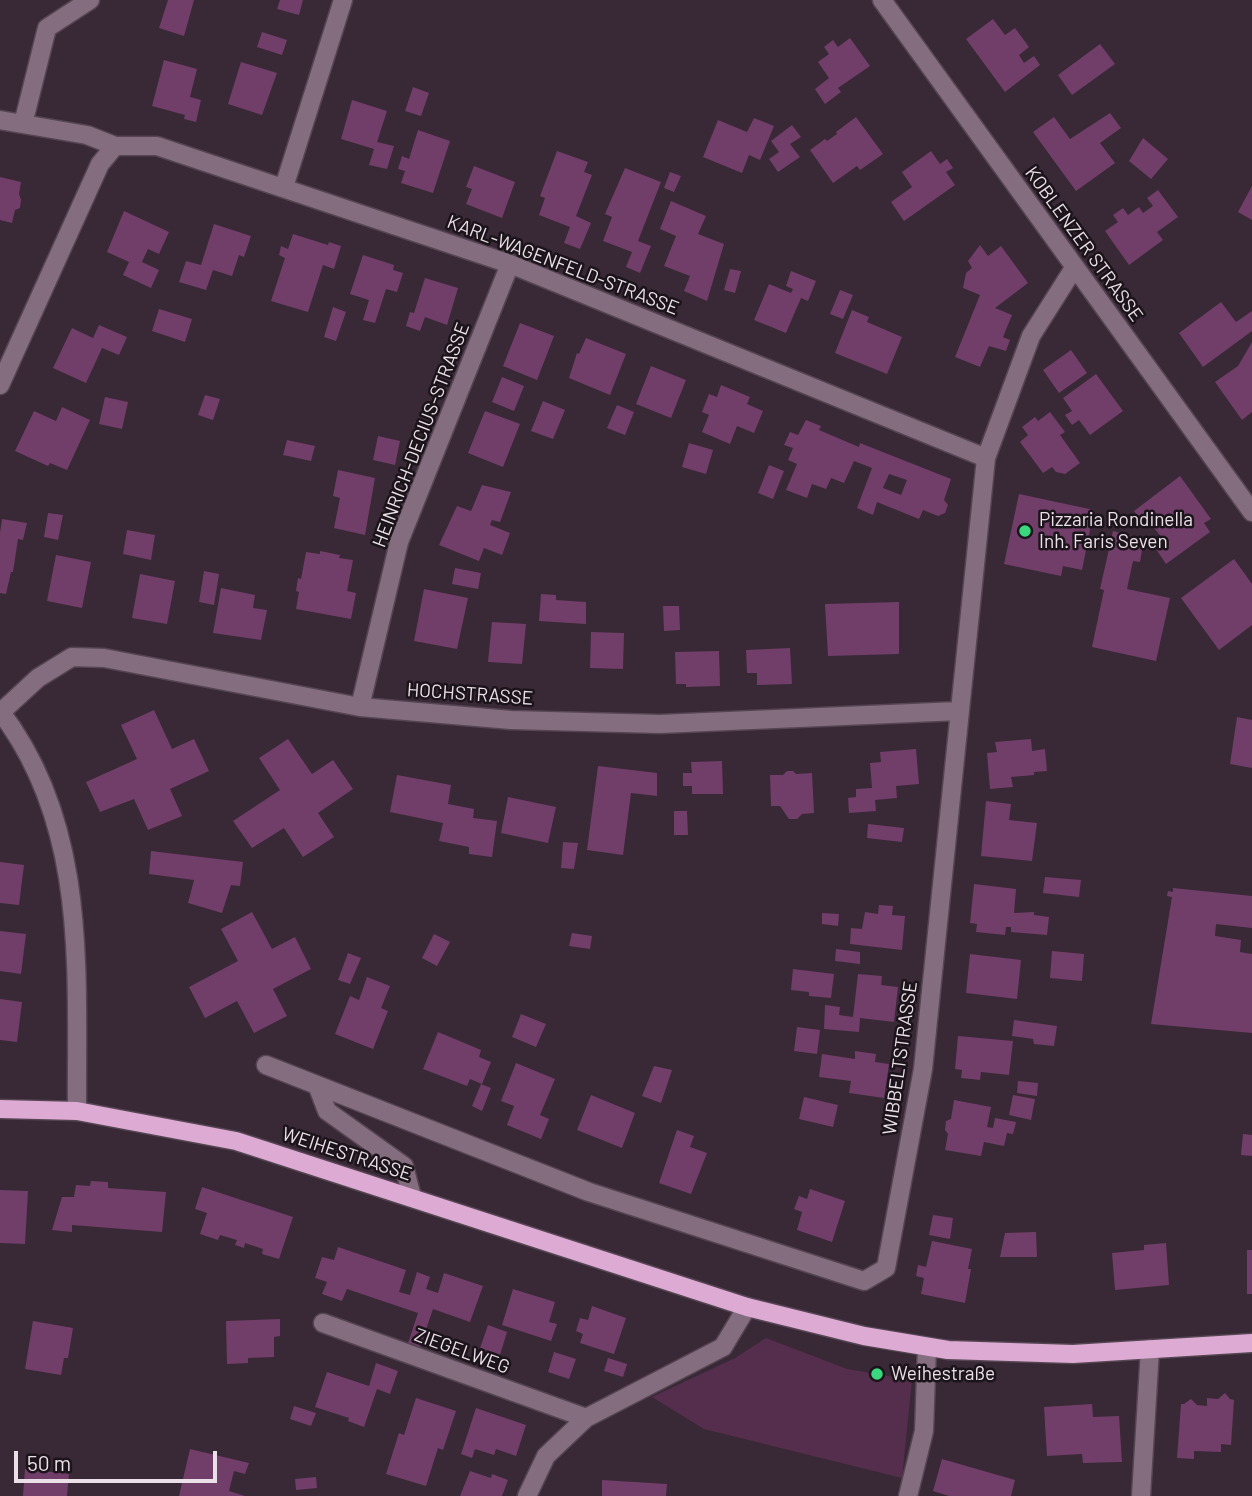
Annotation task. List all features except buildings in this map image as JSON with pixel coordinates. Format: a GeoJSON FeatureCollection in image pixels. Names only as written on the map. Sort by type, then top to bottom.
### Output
{"type":"FeatureCollection","features":[{"type":"Feature","properties":{"kind":"main road","name":"WEIHESTRASSE"},"geometry":{"type":"LineString","coordinates":[[0,1109],[77,1111],[236,1141],[747,1307],[864,1336],[948,1350],[1073,1354],[1252,1343]]}},
{"type":"Feature","properties":{"kind":"street"},"geometry":{"type":"LineString","coordinates":[[23,124],[47,28],[90,0]]}},
{"type":"Feature","properties":{"kind":"street"},"geometry":{"type":"LineString","coordinates":[[284,187],[343,0]]}},
{"type":"Feature","properties":{"kind":"street","name":"KOBLENZER STRASSE"},"geometry":{"type":"LineString","coordinates":[[882,0],[1252,512]]}},
{"type":"Feature","properties":{"kind":"street","name":"KARL-WAGENFELD-STRASSE"},"geometry":{"type":"LineString","coordinates":[[0,120],[87,135],[116,146],[157,146],[510,264],[985,458]]}},
{"type":"Feature","properties":{"kind":"street"},"geometry":{"type":"LineString","coordinates":[[0,385],[100,164],[116,146]]}},
{"type":"Feature","properties":{"kind":"street","name":"HEINRICH-DECIUS-STRASSE"},"geometry":{"type":"LineString","coordinates":[[360,707],[399,542],[510,264]]}},
{"type":"Feature","properties":{"kind":"street","name":"WIBBELTSTRASSE"},"geometry":{"type":"LineString","coordinates":[[266,1065],[589,1192],[864,1281],[886,1268],[923,1069],[985,458],[1031,337],[1074,268]]}},
{"type":"Feature","properties":{"kind":"street","name":"HOCHSTRASSE"},"geometry":{"type":"LineString","coordinates":[[77,1111],[75,925],[69,873],[57,825],[29,753],[1,712],[38,678],[72,657],[104,658],[360,707],[511,720],[660,724],[959,712]]}},
{"type":"Feature","properties":{"kind":"street"},"geometry":{"type":"LineString","coordinates":[[317,1085],[327,1111],[404,1166],[411,1197]]}},
{"type":"Feature","properties":{"kind":"street"},"geometry":{"type":"LineString","coordinates":[[527,1496],[546,1456],[586,1418],[723,1348],[747,1307]]}},
{"type":"Feature","properties":{"kind":"street","name":"ZIEGELWEG"},"geometry":{"type":"LineString","coordinates":[[323,1323],[586,1418]]}},
{"type":"Feature","properties":{"kind":"street"},"geometry":{"type":"LineString","coordinates":[[908,1496],[924,1431],[927,1346]]}},
{"type":"Feature","properties":{"kind":"street"},"geometry":{"type":"LineString","coordinates":[[1141,1496],[1150,1349]]}},
{"type":"Feature","properties":{"kind":"shaded area"},"geometry":{"type":"Polygon","coordinates":[[[766,1338],[847,1369],[912,1380],[902,1478],[704,1429],[652,1397],[735,1358],[766,1338]]]}},
{"type":"Feature","properties":{"kind":"place","name":"Pizzaria Rondinella Inh. Faris Seven"},"geometry":{"type":"Point","coordinates":[1025,531]}},
{"type":"Feature","properties":{"kind":"place","name":"Weihestraße"},"geometry":{"type":"Point","coordinates":[877,1374]}}]}
